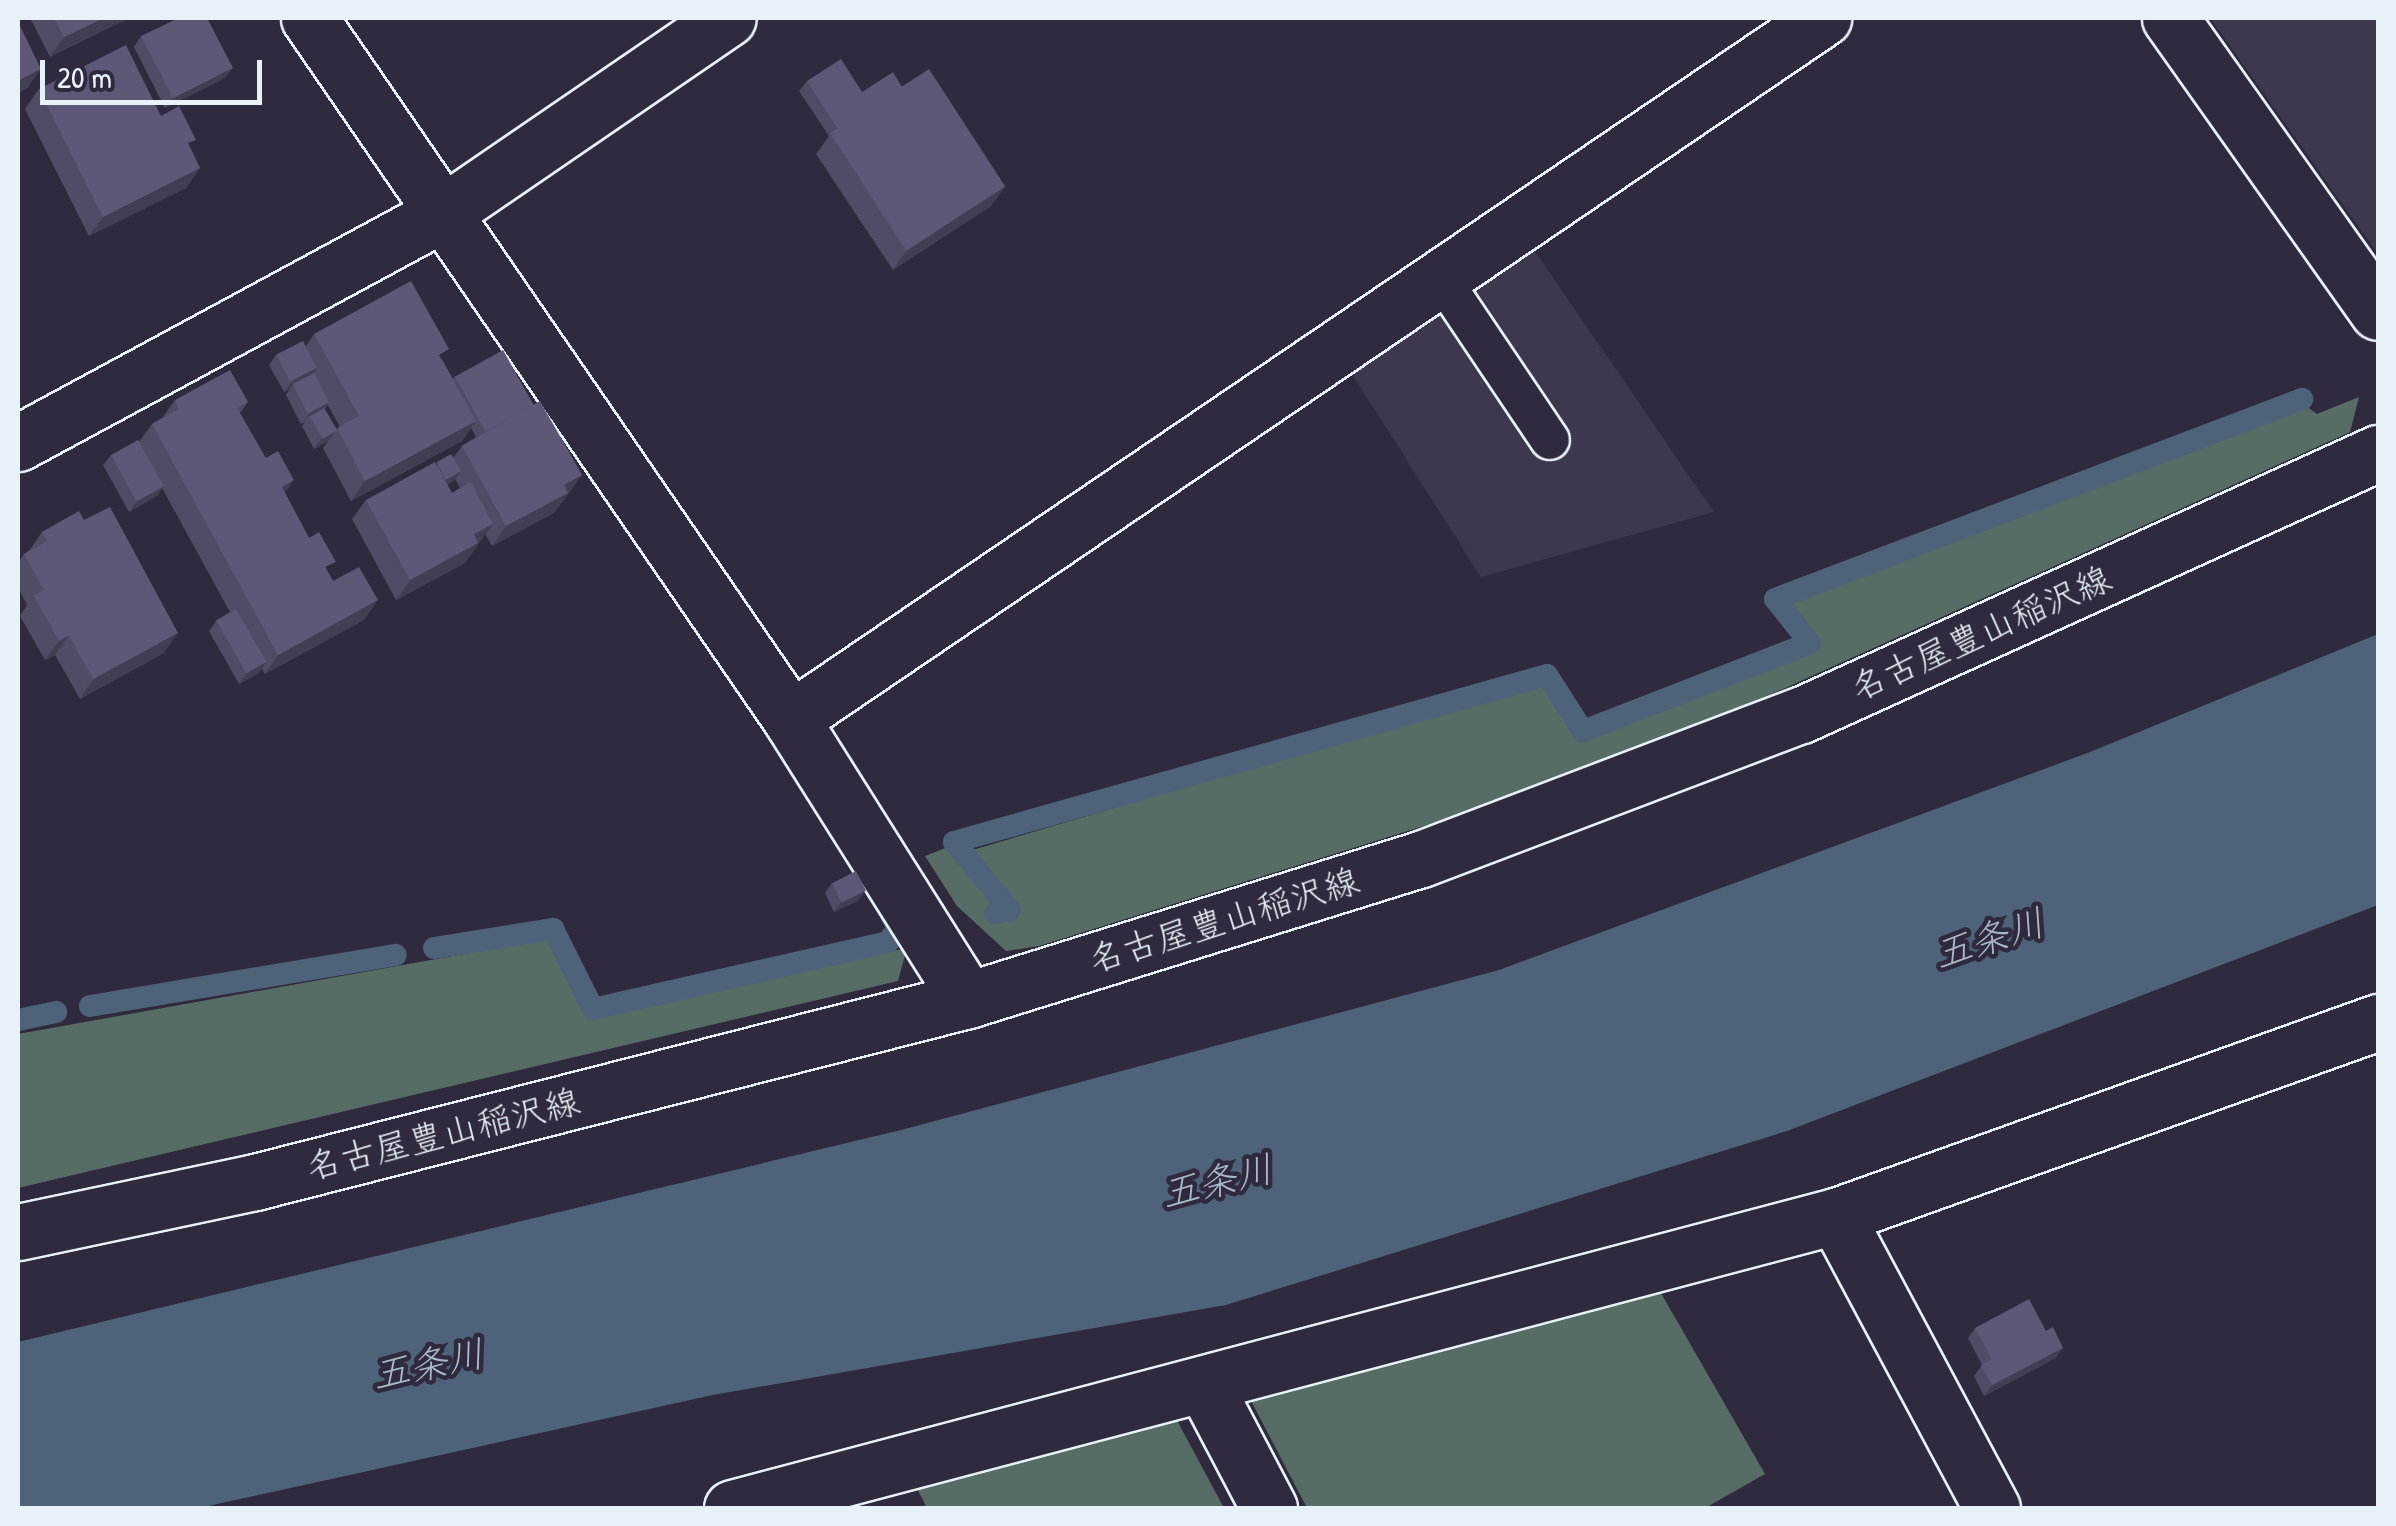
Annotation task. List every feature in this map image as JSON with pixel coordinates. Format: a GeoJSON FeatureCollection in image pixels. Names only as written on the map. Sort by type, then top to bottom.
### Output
{"type":"FeatureCollection","features":[{"type":"Feature","properties":{"kind":"street"},"geometry":{"type":"LineString","coordinates":[[309,18],[791,719],[968,1000]]}},
{"type":"Feature","properties":{"kind":"street"},"geometry":{"type":"LineString","coordinates":[[18,443],[443,213],[728,18]]}},
{"type":"Feature","properties":{"kind":"street"},"geometry":{"type":"LineString","coordinates":[[791,719],[1824,18]]}},
{"type":"Feature","properties":{"kind":"street"},"geometry":{"type":"LineString","coordinates":[[2170,18],[2378,312]]}},
{"type":"Feature","properties":{"kind":"street","name":"名古屋豊山稲沢線"},"geometry":{"type":"LineString","coordinates":[[18,1232],[255,1182],[968,1000],[1421,859],[1615,789],[1800,715],[2378,453]]}},
{"type":"Feature","properties":{"kind":"street"},"geometry":{"type":"LineString","coordinates":[[732,1508],[1205,1386],[1836,1216],[2378,1022]]}},
{"type":"Feature","properties":{"kind":"street"},"geometry":{"type":"LineString","coordinates":[[1836,1216],[1992,1508]]}},
{"type":"Feature","properties":{"kind":"street"},"geometry":{"type":"LineString","coordinates":[[1205,1386],[1269,1508]]}},
{"type":"Feature","properties":{"kind":"lane"},"geometry":{"type":"LineString","coordinates":[[1441,278],[1550,440]]}},
{"type":"Feature","properties":{"kind":"shaded area"},"geometry":{"type":"Polygon","coordinates":[[[2210,18],[2378,18],[2378,254],[2210,18]]]}},
{"type":"Feature","properties":{"kind":"shaded area"},"geometry":{"type":"Polygon","coordinates":[[[1532,247],[1714,512],[1481,577],[1350,371],[1532,247]]]}},
{"type":"Feature","properties":{"kind":"green space"},"geometry":{"type":"Polygon","coordinates":[[[2359,397],[2350,432],[1783,689],[1555,785],[1039,946],[1006,951],[957,906],[925,856],[948,847],[1000,909],[989,910],[995,919],[1018,914],[969,851],[1542,681],[1580,740],[1817,646],[1786,603],[2303,404],[2317,414],[2359,397]]]}},
{"type":"Feature","properties":{"kind":"green space"},"geometry":{"type":"Polygon","coordinates":[[[548,939],[589,1018],[907,948],[898,981],[18,1188],[18,1034],[548,939]]]}},
{"type":"Feature","properties":{"kind":"green space"},"geometry":{"type":"Polygon","coordinates":[[[1654,1281],[1765,1474],[1705,1508],[1307,1508],[1249,1397],[1654,1281]]]}},
{"type":"Feature","properties":{"kind":"green space"},"geometry":{"type":"Polygon","coordinates":[[[1173,1413],[1224,1508],[927,1508],[912,1479],[1173,1413]]]}},
{"type":"Feature","properties":{"kind":"water","name":"五条川"},"geometry":{"type":"Polygon","coordinates":[[[2378,634],[2378,905],[1787,1131],[1226,1305],[713,1395],[199,1508],[18,1508],[18,1342],[901,1130],[1499,970],[2090,752],[2378,634]]]}},
{"type":"Feature","properties":{"kind":"building"},"geometry":{"type":"Polygon","coordinates":[[[54,18],[104,18],[64,37],[54,18]]]}},
{"type":"Feature","properties":{"kind":"building"},"geometry":{"type":"Polygon","coordinates":[[[179,18],[207,18],[233,68],[173,98],[141,36],[179,18]]]}},
{"type":"Feature","properties":{"kind":"building"},"geometry":{"type":"Polygon","coordinates":[[[18,22],[41,69],[18,81],[18,22]]]}},
{"type":"Feature","properties":{"kind":"building"},"geometry":{"type":"Polygon","coordinates":[[[126,45],[161,116],[179,106],[196,140],[188,143],[200,168],[103,217],[39,89],[126,45]]]}},
{"type":"Feature","properties":{"kind":"building"},"geometry":{"type":"Polygon","coordinates":[[[841,59],[862,92],[893,72],[902,87],[838,129],[807,81],[841,59]]]}},
{"type":"Feature","properties":{"kind":"building"},"geometry":{"type":"Polygon","coordinates":[[[929,69],[1005,186],[906,251],[830,133],[929,69]]]}},
{"type":"Feature","properties":{"kind":"building"},"geometry":{"type":"Polygon","coordinates":[[[411,281],[449,349],[439,355],[476,421],[365,481],[337,428],[359,416],[314,334],[411,281]]]}},
{"type":"Feature","properties":{"kind":"building"},"geometry":{"type":"Polygon","coordinates":[[[303,341],[317,368],[290,381],[276,355],[303,341]]]}},
{"type":"Feature","properties":{"kind":"building"},"geometry":{"type":"Polygon","coordinates":[[[503,350],[534,405],[485,432],[455,377],[503,350]]]}},
{"type":"Feature","properties":{"kind":"building"},"geometry":{"type":"Polygon","coordinates":[[[230,370],[248,402],[237,408],[266,458],[278,451],[294,480],[282,487],[309,538],[319,532],[336,562],[325,567],[333,581],[359,567],[378,600],[278,655],[152,424],[179,409],[175,400],[230,370]]]}},
{"type":"Feature","properties":{"kind":"building"},"geometry":{"type":"Polygon","coordinates":[[[314,373],[329,402],[308,413],[293,384],[314,373]]]}},
{"type":"Feature","properties":{"kind":"building"},"geometry":{"type":"Polygon","coordinates":[[[540,401],[582,475],[564,485],[568,493],[506,526],[462,446],[540,401]]]}},
{"type":"Feature","properties":{"kind":"building"},"geometry":{"type":"Polygon","coordinates":[[[324,408],[337,430],[323,439],[309,417],[324,408]]]}},
{"type":"Feature","properties":{"kind":"building"},"geometry":{"type":"Polygon","coordinates":[[[138,440],[164,486],[137,501],[111,455],[138,440]]]}},
{"type":"Feature","properties":{"kind":"building"},"geometry":{"type":"Polygon","coordinates":[[[451,454],[461,471],[446,480],[436,462],[451,454]]]}},
{"type":"Feature","properties":{"kind":"building"},"geometry":{"type":"Polygon","coordinates":[[[435,462],[452,493],[471,482],[493,524],[474,534],[478,543],[410,580],[366,500],[435,462]]]}},
{"type":"Feature","properties":{"kind":"building"},"geometry":{"type":"Polygon","coordinates":[[[110,507],[178,633],[93,679],[69,635],[59,641],[34,596],[44,590],[24,554],[47,541],[42,532],[79,511],[84,520],[110,507]]]}},
{"type":"Feature","properties":{"kind":"building"},"geometry":{"type":"Polygon","coordinates":[[[236,609],[266,662],[247,673],[216,620],[236,609]]]}},
{"type":"Feature","properties":{"kind":"building"},"geometry":{"type":"Polygon","coordinates":[[[856,871],[866,891],[842,903],[832,883],[856,871]]]}},
{"type":"Feature","properties":{"kind":"building"},"geometry":{"type":"Polygon","coordinates":[[[2029,1299],[2046,1331],[2053,1327],[2063,1348],[1992,1385],[1981,1365],[1992,1359],[1975,1328],[2029,1299]]]}},
{"type":"Feature","properties":{"kind":"waterway"},"geometry":{"type":"LineString","coordinates":[[995,913],[1010,910],[954,842],[1547,675],[1583,731],[1810,643],[1775,599],[2302,399]]}},
{"type":"Feature","properties":{"kind":"waterway"},"geometry":{"type":"LineString","coordinates":[[434,948],[553,929],[593,1009],[888,942],[898,928],[888,908]]}},
{"type":"Feature","properties":{"kind":"waterway"},"geometry":{"type":"LineString","coordinates":[[90,1006],[396,955]]}},
{"type":"Feature","properties":{"kind":"waterway"},"geometry":{"type":"LineString","coordinates":[[18,1020],[56,1012]]}}]}
